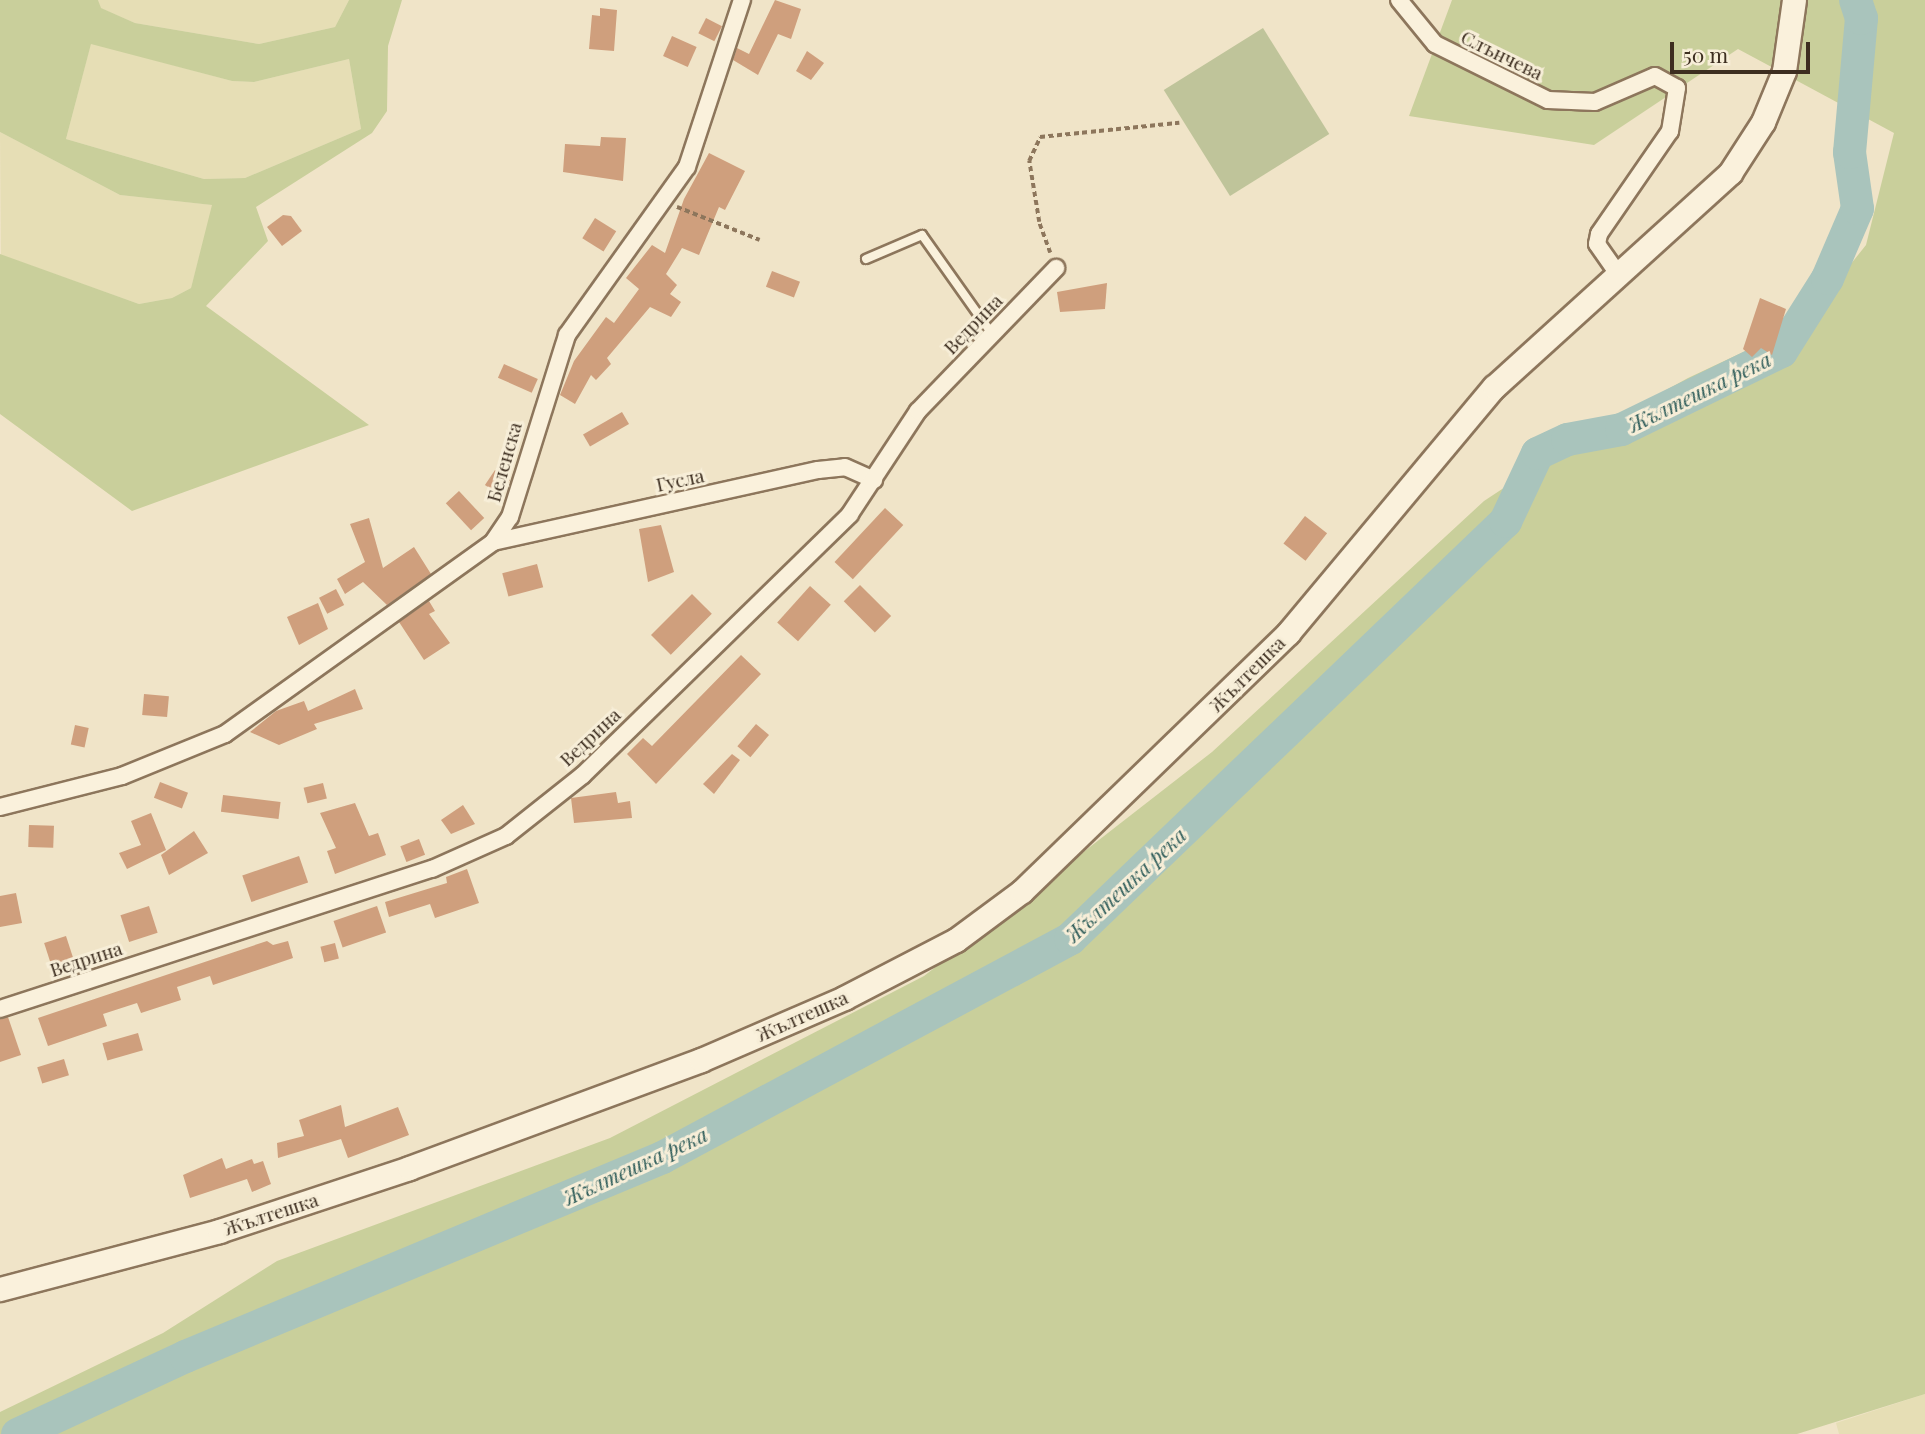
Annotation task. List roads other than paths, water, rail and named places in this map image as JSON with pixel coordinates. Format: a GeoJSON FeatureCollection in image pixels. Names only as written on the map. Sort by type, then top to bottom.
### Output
{"type":"FeatureCollection","features":[{"type":"Feature","properties":{"kind":"main road","name":"Жълтешка"},"geometry":{"type":"LineString","coordinates":[[0,1289],[219,1231],[409,1168],[701,1060],[845,998],[956,940],[1022,891],[1288,633],[1494,387],[1730,173],[1763,122],[1784,71],[1794,0]]}},
{"type":"Feature","properties":{"kind":"street","name":"Беленска"},"geometry":{"type":"LineString","coordinates":[[0,807],[122,776],[225,734],[493,542],[510,517],[547,385],[567,335],[687,167],[742,0]]}},
{"type":"Feature","properties":{"kind":"street","name":"Слънчева"},"geometry":{"type":"LineString","coordinates":[[1399,0],[1435,44],[1548,100],[1595,102],[1654,76],[1677,88],[1670,131],[1599,234],[1597,244],[1617,273]]}},
{"type":"Feature","properties":{"kind":"street","name":"Ведрина"},"geometry":{"type":"LineString","coordinates":[[0,1009],[432,869],[506,836],[593,765],[850,514],[918,411],[1056,268]]}},
{"type":"Feature","properties":{"kind":"street","name":"Гусла"},"geometry":{"type":"LineString","coordinates":[[493,542],[818,470],[845,467],[874,480]]}},
{"type":"Feature","properties":{"kind":"lane"},"geometry":{"type":"LineString","coordinates":[[866,260],[922,235],[992,334]]}},
{"type":"Feature","properties":{"kind":"waterway","name":"Жълтешка река"},"geometry":{"type":"LineString","coordinates":[[17,1434],[185,1356],[662,1157],[1070,938],[1505,521],[1537,453],[1567,439],[1621,429],[1781,351],[1827,278],[1857,208],[1849,152],[1861,18],[1855,0]]}}]}
